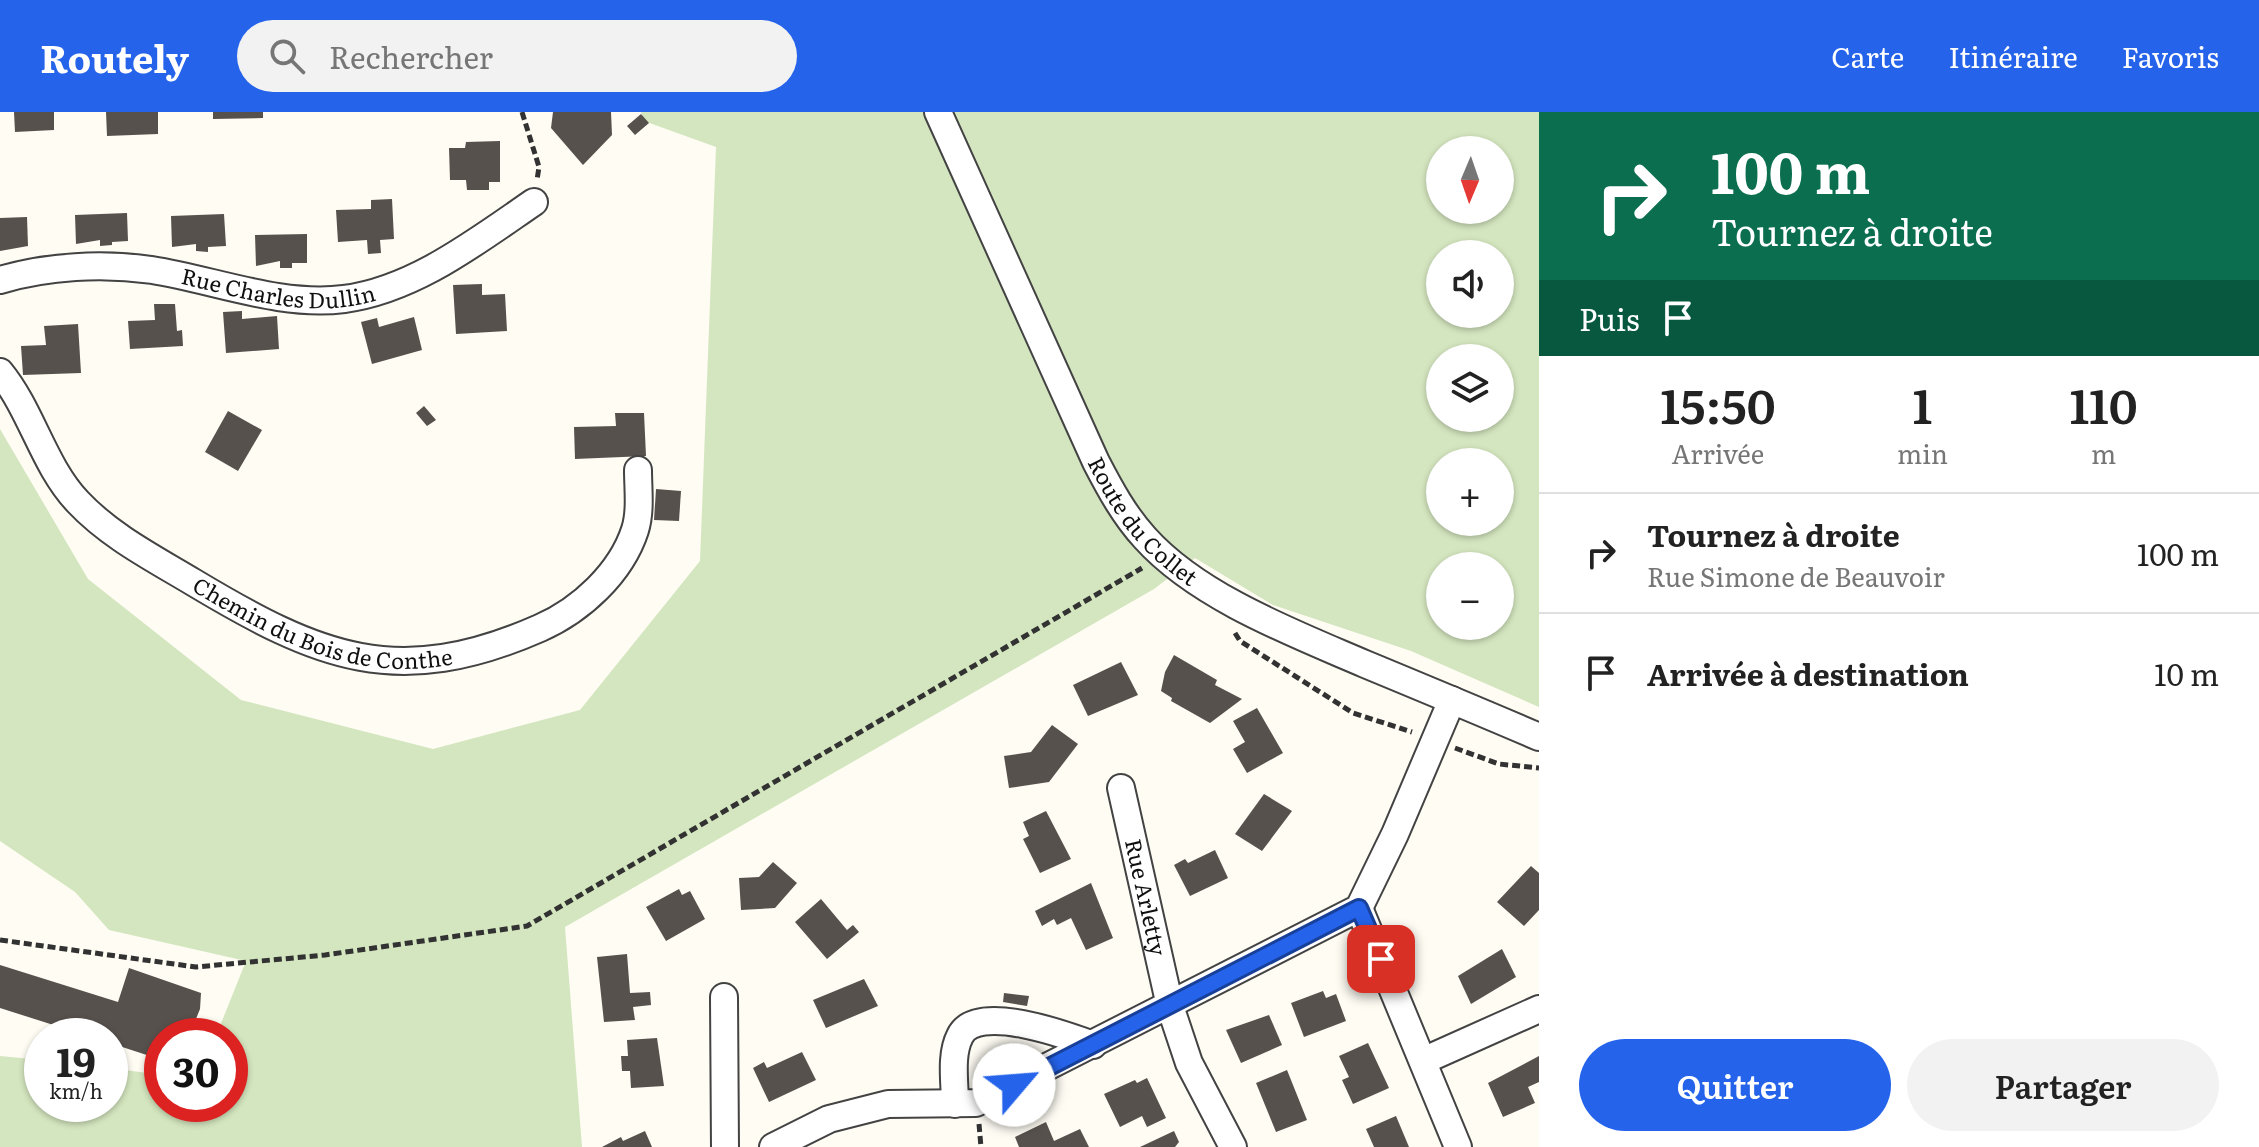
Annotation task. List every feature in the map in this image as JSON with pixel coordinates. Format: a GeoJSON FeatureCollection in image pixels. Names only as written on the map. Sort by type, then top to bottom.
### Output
{"type":"FeatureCollection","features":[{"type":"Feature","properties":{"kind":"street","name":"Route du Collet"},"geometry":{"type":"LineString","coordinates":[[938,112],[1102,473],[1119,506],[1147,540],[1239,606],[1297,635],[1539,737]]}},
{"type":"Feature","properties":{"kind":"street","name":"Rue Charles Dullin"},"geometry":{"type":"LineString","coordinates":[[0,280],[27,272],[106,266],[152,270],[320,302],[348,299],[397,286],[472,244],[534,202]]}},
{"type":"Feature","properties":{"kind":"street","name":"Chemin du Bois de Conthe"},"geometry":{"type":"LineString","coordinates":[[0,372],[11,386],[57,475],[78,502],[108,527],[128,543],[269,627],[349,657],[435,659],[476,653],[554,622],[582,602],[609,576],[627,547],[636,528],[638,470]]}},
{"type":"Feature","properties":{"kind":"street"},"geometry":{"type":"LineString","coordinates":[[773,1147],[829,1119],[888,1104],[976,1103],[1359,908],[1452,700]]}},
{"type":"Feature","properties":{"kind":"street","name":"Rue Arletty"},"geometry":{"type":"LineString","coordinates":[[1121,788],[1170,1006],[1189,1063],[1233,1147]]}},
{"type":"Feature","properties":{"kind":"street"},"geometry":{"type":"LineString","coordinates":[[1359,908],[1425,1060],[1458,1147]]}},
{"type":"Feature","properties":{"kind":"street"},"geometry":{"type":"LineString","coordinates":[[724,997],[725,1147]]}},
{"type":"Feature","properties":{"kind":"street"},"geometry":{"type":"LineString","coordinates":[[1425,1060],[1539,1009]]}},
{"type":"Feature","properties":{"kind":"street"},"geometry":{"type":"LineString","coordinates":[[955,1104],[955,1054],[960,1034],[975,1022],[1003,1022],[1052,1030],[1093,1045]]}},
{"type":"Feature","properties":{"kind":"path"},"geometry":{"type":"LineString","coordinates":[[522,112],[539,167],[534,202]]}},
{"type":"Feature","properties":{"kind":"path"},"geometry":{"type":"LineString","coordinates":[[0,940],[196,967],[325,955],[527,926],[1165,555]]}},
{"type":"Feature","properties":{"kind":"path"},"geometry":{"type":"LineString","coordinates":[[1239,606],[1234,628],[1240,641],[1353,713],[1499,764],[1539,768]]}},
{"type":"Feature","properties":{"kind":"green space"},"geometry":{"type":"Polygon","coordinates":[[[641,112],[1539,112],[1539,707],[1411,651],[1273,605],[1195,558],[1154,589],[565,927],[582,1147],[0,1147],[0,1056],[24,1058],[24,1122],[128,1122],[128,1070],[144,1073],[144,1122],[248,1122],[248,1018],[223,1018],[246,961],[109,930],[75,892],[0,841],[0,429],[88,579],[241,700],[433,749],[580,710],[700,561],[716,147],[644,121],[641,112]]]}},
{"type":"Feature","properties":{"kind":"building"},"geometry":{"type":"Polygon","coordinates":[[[14,112],[54,112],[54,130],[15,132],[14,112]]]}},
{"type":"Feature","properties":{"kind":"building"},"geometry":{"type":"Polygon","coordinates":[[[106,112],[158,112],[158,134],[107,136],[106,112]]]}},
{"type":"Feature","properties":{"kind":"building"},"geometry":{"type":"Polygon","coordinates":[[[213,112],[263,112],[263,118],[213,119],[213,112]]]}},
{"type":"Feature","properties":{"kind":"building"},"geometry":{"type":"Polygon","coordinates":[[[553,112],[611,112],[612,135],[583,165],[551,128],[553,112]]]}},
{"type":"Feature","properties":{"kind":"building"},"geometry":{"type":"Polygon","coordinates":[[[641,114],[649,123],[635,135],[627,126],[641,114]]]}},
{"type":"Feature","properties":{"kind":"building"},"geometry":{"type":"Polygon","coordinates":[[[500,141],[500,182],[489,182],[489,190],[467,190],[466,180],[450,180],[449,148],[465,148],[466,142],[500,141]]]}},
{"type":"Feature","properties":{"kind":"building"},"geometry":{"type":"Polygon","coordinates":[[[392,199],[394,239],[380,240],[381,253],[368,254],[367,240],[338,242],[336,210],[371,209],[371,200],[392,199]]]}},
{"type":"Feature","properties":{"kind":"building"},"geometry":{"type":"Polygon","coordinates":[[[127,213],[128,241],[100,246],[100,240],[76,244],[75,215],[127,213]]]}},
{"type":"Feature","properties":{"kind":"building"},"geometry":{"type":"Polygon","coordinates":[[[224,214],[226,246],[208,247],[208,252],[196,251],[196,244],[172,247],[171,216],[224,214]]]}},
{"type":"Feature","properties":{"kind":"building"},"geometry":{"type":"Polygon","coordinates":[[[27,217],[28,246],[0,251],[0,218],[27,217]]]}},
{"type":"Feature","properties":{"kind":"building"},"geometry":{"type":"Polygon","coordinates":[[[307,234],[307,263],[292,263],[292,268],[280,268],[280,261],[256,266],[255,235],[307,234]]]}},
{"type":"Feature","properties":{"kind":"building"},"geometry":{"type":"Polygon","coordinates":[[[482,284],[482,295],[505,294],[507,331],[456,334],[453,285],[482,284]]]}},
{"type":"Feature","properties":{"kind":"building"},"geometry":{"type":"Polygon","coordinates":[[[154,304],[175,304],[177,331],[182,330],[183,346],[130,349],[128,321],[155,320],[154,304]]]}},
{"type":"Feature","properties":{"kind":"building"},"geometry":{"type":"Polygon","coordinates":[[[242,311],[242,319],[277,316],[279,349],[226,353],[223,312],[242,311]]]}},
{"type":"Feature","properties":{"kind":"building"},"geometry":{"type":"Polygon","coordinates":[[[414,317],[422,350],[372,364],[361,322],[377,318],[379,327],[414,317]]]}},
{"type":"Feature","properties":{"kind":"building"},"geometry":{"type":"Polygon","coordinates":[[[78,324],[81,373],[23,375],[21,346],[46,345],[44,326],[78,324]]]}},
{"type":"Feature","properties":{"kind":"building"},"geometry":{"type":"Polygon","coordinates":[[[424,406],[436,420],[427,426],[416,413],[424,406]]]}},
{"type":"Feature","properties":{"kind":"building"},"geometry":{"type":"Polygon","coordinates":[[[228,411],[262,430],[238,471],[205,452],[228,411]]]}},
{"type":"Feature","properties":{"kind":"building"},"geometry":{"type":"Polygon","coordinates":[[[615,413],[644,413],[646,456],[575,459],[574,427],[616,426],[615,413]]]}},
{"type":"Feature","properties":{"kind":"building"},"geometry":{"type":"Polygon","coordinates":[[[656,489],[681,491],[679,521],[654,520],[656,489]]]}},
{"type":"Feature","properties":{"kind":"building"},"geometry":{"type":"Polygon","coordinates":[[[1174,655],[1217,680],[1215,685],[1242,699],[1210,723],[1171,701],[1172,698],[1161,691],[1165,672],[1174,655]]]}},
{"type":"Feature","properties":{"kind":"building"},"geometry":{"type":"Polygon","coordinates":[[[1121,662],[1138,695],[1088,716],[1073,685],[1121,662]]]}},
{"type":"Feature","properties":{"kind":"building"},"geometry":{"type":"Polygon","coordinates":[[[1257,708],[1283,753],[1247,773],[1233,749],[1245,742],[1233,721],[1257,708]]]}},
{"type":"Feature","properties":{"kind":"building"},"geometry":{"type":"Polygon","coordinates":[[[1052,725],[1078,744],[1049,782],[1009,788],[1004,756],[1031,752],[1052,725]]]}},
{"type":"Feature","properties":{"kind":"building"},"geometry":{"type":"Polygon","coordinates":[[[1264,794],[1292,811],[1262,851],[1235,834],[1264,794]]]}},
{"type":"Feature","properties":{"kind":"building"},"geometry":{"type":"Polygon","coordinates":[[[1046,811],[1071,859],[1040,873],[1023,839],[1029,836],[1023,822],[1046,811]]]}},
{"type":"Feature","properties":{"kind":"building"},"geometry":{"type":"Polygon","coordinates":[[[1215,850],[1228,878],[1190,896],[1174,865],[1185,859],[1188,863],[1215,850]]]}},
{"type":"Feature","properties":{"kind":"building"},"geometry":{"type":"Polygon","coordinates":[[[773,862],[797,883],[775,908],[741,910],[739,878],[759,877],[773,862]]]}},
{"type":"Feature","properties":{"kind":"building"},"geometry":{"type":"Polygon","coordinates":[[[1531,866],[1539,873],[1539,910],[1524,926],[1497,902],[1531,866]]]}},
{"type":"Feature","properties":{"kind":"building"},"geometry":{"type":"Polygon","coordinates":[[[1091,883],[1113,938],[1086,950],[1071,918],[1057,925],[1054,919],[1042,926],[1035,911],[1091,883]]]}},
{"type":"Feature","properties":{"kind":"building"},"geometry":{"type":"Polygon","coordinates":[[[679,889],[682,895],[690,891],[705,919],[666,941],[646,907],[679,889]]]}},
{"type":"Feature","properties":{"kind":"building"},"geometry":{"type":"Polygon","coordinates":[[[821,899],[847,930],[853,925],[859,932],[827,959],[795,922],[821,899]]]}},
{"type":"Feature","properties":{"kind":"building"},"geometry":{"type":"Polygon","coordinates":[[[1502,949],[1516,977],[1471,1004],[1458,976],[1502,949]]]}},
{"type":"Feature","properties":{"kind":"building"},"geometry":{"type":"Polygon","coordinates":[[[627,954],[630,993],[650,992],[651,1005],[633,1007],[635,1020],[604,1022],[597,957],[627,954]]]}},
{"type":"Feature","properties":{"kind":"building"},"geometry":{"type":"Polygon","coordinates":[[[0,965],[118,1002],[129,968],[201,993],[196,1018],[144,1018],[144,1054],[128,1049],[128,1018],[31,1018],[0,1008],[0,965]]]}},
{"type":"Feature","properties":{"kind":"building"},"geometry":{"type":"Polygon","coordinates":[[[864,979],[878,1006],[826,1028],[813,1000],[864,979]]]}},
{"type":"Feature","properties":{"kind":"building"},"geometry":{"type":"Polygon","coordinates":[[[1323,991],[1326,998],[1336,994],[1346,1021],[1304,1037],[1291,1003],[1323,991]]]}},
{"type":"Feature","properties":{"kind":"building"},"geometry":{"type":"Polygon","coordinates":[[[1004,993],[1029,996],[1027,1006],[1003,1002],[1004,993]]]}},
{"type":"Feature","properties":{"kind":"building"},"geometry":{"type":"Polygon","coordinates":[[[1269,1015],[1282,1045],[1241,1063],[1226,1030],[1269,1015]]]}},
{"type":"Feature","properties":{"kind":"building"},"geometry":{"type":"Polygon","coordinates":[[[657,1038],[664,1086],[631,1088],[630,1071],[622,1071],[621,1056],[628,1056],[627,1040],[657,1038]]]}},
{"type":"Feature","properties":{"kind":"building"},"geometry":{"type":"Polygon","coordinates":[[[1368,1043],[1389,1088],[1353,1104],[1342,1080],[1349,1077],[1339,1056],[1368,1043]]]}},
{"type":"Feature","properties":{"kind":"building"},"geometry":{"type":"Polygon","coordinates":[[[802,1052],[816,1080],[769,1102],[753,1068],[764,1062],[767,1068],[802,1052]]]}},
{"type":"Feature","properties":{"kind":"building"},"geometry":{"type":"Polygon","coordinates":[[[1539,1056],[1539,1082],[1528,1087],[1535,1103],[1503,1117],[1488,1083],[1539,1056]]]}},
{"type":"Feature","properties":{"kind":"building"},"geometry":{"type":"Polygon","coordinates":[[[1287,1070],[1307,1120],[1276,1132],[1256,1083],[1287,1070]]]}},
{"type":"Feature","properties":{"kind":"building"},"geometry":{"type":"Polygon","coordinates":[[[1147,1078],[1166,1118],[1147,1127],[1142,1116],[1120,1127],[1104,1094],[1147,1078]]]}},
{"type":"Feature","properties":{"kind":"building"},"geometry":{"type":"Polygon","coordinates":[[[1396,1116],[1409,1147],[1374,1147],[1366,1129],[1396,1116]]]}},
{"type":"Feature","properties":{"kind":"building"},"geometry":{"type":"Polygon","coordinates":[[[1046,1122],[1054,1141],[1080,1129],[1089,1147],[1019,1147],[1015,1137],[1046,1122]]]}},
{"type":"Feature","properties":{"kind":"building"},"geometry":{"type":"Polygon","coordinates":[[[645,1131],[652,1147],[602,1147],[621,1137],[623,1141],[645,1131]]]}},
{"type":"Feature","properties":{"kind":"building"},"geometry":{"type":"Polygon","coordinates":[[[1174,1131],[1179,1142],[1175,1147],[1140,1147],[1174,1131]]]}},
{"type":"Feature","properties":{"kind":"route"},"geometry":{"type":"LineString","coordinates":[[1014,1085],[1359,908],[1381,959]]}}]}
